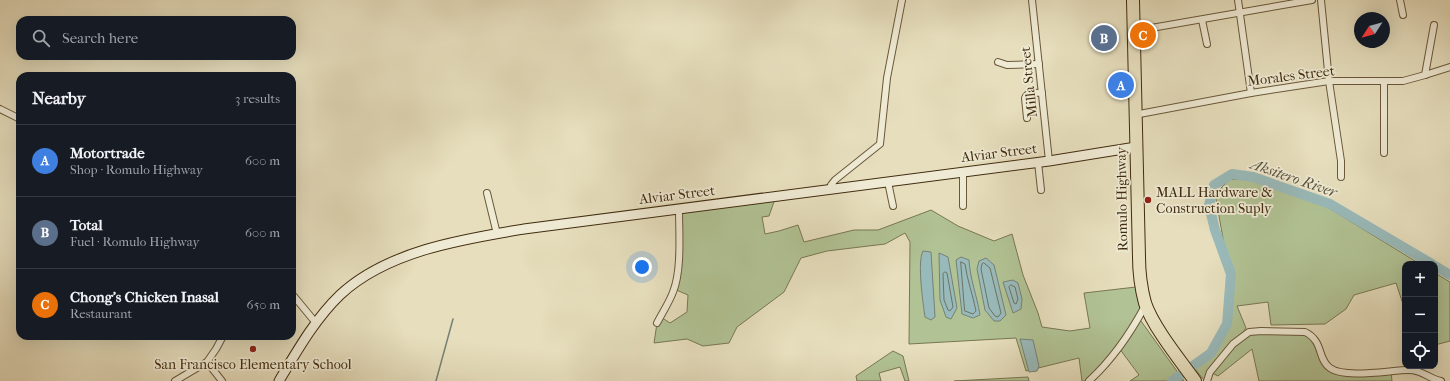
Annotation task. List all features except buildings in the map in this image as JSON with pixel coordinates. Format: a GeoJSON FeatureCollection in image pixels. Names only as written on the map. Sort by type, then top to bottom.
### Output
{"type":"FeatureCollection","features":[{"type":"Feature","properties":{"kind":"highway","name":"Romulo Highway"},"geometry":{"type":"LineString","coordinates":[[1133,0],[1134,115],[1139,273],[1146,304],[1158,327],[1195,381]]}},
{"type":"Feature","properties":{"kind":"street"},"geometry":{"type":"LineString","coordinates":[[830,190],[831,185],[835,180],[880,144],[887,78],[902,0]]}},
{"type":"Feature","properties":{"kind":"street","name":"Milla Street"},"geometry":{"type":"LineString","coordinates":[[1032,0],[1050,161]]}},
{"type":"Feature","properties":{"kind":"street"},"geometry":{"type":"LineString","coordinates":[[1238,0],[1251,93]]}},
{"type":"Feature","properties":{"kind":"street"},"geometry":{"type":"LineString","coordinates":[[1134,31],[1312,0]]}},
{"type":"Feature","properties":{"kind":"street"},"geometry":{"type":"LineString","coordinates":[[1320,0],[1329,81],[1340,156],[1341,177]]}},
{"type":"Feature","properties":{"kind":"street"},"geometry":{"type":"LineString","coordinates":[[1400,0],[1403,15]]}},
{"type":"Feature","properties":{"kind":"street"},"geometry":{"type":"LineString","coordinates":[[1202,20],[1207,44]]}},
{"type":"Feature","properties":{"kind":"street"},"geometry":{"type":"LineString","coordinates":[[1425,75],[1434,25]]}},
{"type":"Feature","properties":{"kind":"street"},"geometry":{"type":"LineString","coordinates":[[998,62],[1007,65],[1039,64]]}},
{"type":"Feature","properties":{"kind":"street","name":"Morales Street"},"geometry":{"type":"LineString","coordinates":[[1134,115],[1251,93],[1329,81],[1403,81],[1450,67]]}},
{"type":"Feature","properties":{"kind":"street"},"geometry":{"type":"LineString","coordinates":[[1384,82],[1384,153]]}},
{"type":"Feature","properties":{"kind":"street"},"geometry":{"type":"LineString","coordinates":[[1027,118],[1026,95],[1042,93]]}},
{"type":"Feature","properties":{"kind":"street"},"geometry":{"type":"LineString","coordinates":[[0,109],[16,117]]}},
{"type":"Feature","properties":{"kind":"street","name":"Alviar Street"},"geometry":{"type":"LineString","coordinates":[[279,381],[316,323],[341,294],[360,279],[384,264],[427,250],[497,234],[963,171],[1050,161],[1136,147]]}},
{"type":"Feature","properties":{"kind":"street"},"geometry":{"type":"LineString","coordinates":[[1038,162],[1041,190]]}},
{"type":"Feature","properties":{"kind":"street"},"geometry":{"type":"LineString","coordinates":[[963,171],[964,206]]}},
{"type":"Feature","properties":{"kind":"street"},"geometry":{"type":"LineString","coordinates":[[888,182],[894,206]]}},
{"type":"Feature","properties":{"kind":"street"},"geometry":{"type":"LineString","coordinates":[[487,194],[497,234]]}},
{"type":"Feature","properties":{"kind":"street"},"geometry":{"type":"LineString","coordinates":[[657,323],[673,292],[676,281],[679,245],[679,209]]}},
{"type":"Feature","properties":{"kind":"street"},"geometry":{"type":"LineString","coordinates":[[296,299],[316,323]]}},
{"type":"Feature","properties":{"kind":"street"},"geometry":{"type":"LineString","coordinates":[[1089,381],[1101,370],[1119,348],[1135,325],[1146,304]]}},
{"type":"Feature","properties":{"kind":"street"},"geometry":{"type":"LineString","coordinates":[[1207,381],[1210,372],[1233,344],[1249,332],[1261,331],[1305,332],[1311,335],[1317,342],[1324,362],[1330,368],[1337,371],[1351,373],[1411,370],[1422,372],[1441,381]]}},
{"type":"Feature","properties":{"kind":"street"},"geometry":{"type":"LineString","coordinates":[[175,381],[207,362],[221,340]]}},
{"type":"Feature","properties":{"kind":"street"},"geometry":{"type":"LineString","coordinates":[[207,362],[222,381]]}},
{"type":"Feature","properties":{"kind":"green space"},"geometry":{"type":"Polygon","coordinates":[[[1230,179],[1251,180],[1327,207],[1415,261],[1402,261],[1402,301],[1396,283],[1354,295],[1346,309],[1325,324],[1271,325],[1268,302],[1237,306],[1246,328],[1240,337],[1249,332],[1311,335],[1324,362],[1337,371],[1391,371],[1392,381],[1259,381],[1252,349],[1218,376],[1210,372],[1204,380],[1194,368],[1211,353],[1227,324],[1230,277],[1215,194],[1230,179]]]}},
{"type":"Feature","properties":{"kind":"green space"},"geometry":{"type":"Polygon","coordinates":[[[776,196],[769,216],[762,217],[765,234],[798,225],[804,242],[854,230],[878,230],[931,210],[958,226],[994,241],[1012,234],[1023,275],[1042,327],[1070,331],[1090,328],[1084,293],[1136,287],[1142,311],[1132,330],[1141,321],[1184,381],[1130,381],[1139,375],[1119,348],[1092,378],[1094,381],[1082,381],[1079,358],[1026,371],[1016,338],[909,344],[910,242],[905,233],[885,244],[827,251],[801,258],[784,292],[737,327],[729,343],[703,346],[687,339],[654,343],[657,323],[661,317],[670,323],[687,312],[688,295],[674,289],[679,209],[776,196]]]}},
{"type":"Feature","properties":{"kind":"green space"},"geometry":{"type":"Polygon","coordinates":[[[1438,275],[1450,282],[1450,341],[1438,344],[1438,275]]]}},
{"type":"Feature","properties":{"kind":"green space"},"geometry":{"type":"Polygon","coordinates":[[[893,351],[903,356],[909,381],[905,381],[900,367],[879,373],[881,381],[857,381],[856,376],[893,351]]]}},
{"type":"Feature","properties":{"kind":"green space"},"geometry":{"type":"Polygon","coordinates":[[[1028,377],[1029,381],[954,381],[1028,377]]]}},
{"type":"Feature","properties":{"kind":"water"},"geometry":{"type":"Polygon","coordinates":[[[923,251],[931,252],[935,317],[931,320],[925,317],[923,302],[920,264],[923,251]]]}},
{"type":"Feature","properties":{"kind":"water"},"geometry":{"type":"Polygon","coordinates":[[[939,253],[948,257],[957,308],[951,319],[946,317],[940,300],[939,253]]]}},
{"type":"Feature","properties":{"kind":"water"},"geometry":{"type":"Polygon","coordinates":[[[961,257],[969,260],[979,308],[980,315],[973,318],[962,314],[956,260],[961,257]]]}},
{"type":"Feature","properties":{"kind":"water"},"geometry":{"type":"Polygon","coordinates":[[[986,258],[994,265],[1006,315],[1000,321],[994,321],[985,310],[977,269],[979,261],[986,258]]]}},
{"type":"Feature","properties":{"kind":"water"},"geometry":{"type":"Polygon","coordinates":[[[1013,280],[1018,283],[1022,299],[1021,309],[1013,313],[1003,282],[1013,280]]]}},
{"type":"Feature","properties":{"kind":"water"},"geometry":{"type":"Polygon","coordinates":[[[1020,339],[1033,340],[1039,366],[1037,371],[1029,372],[1020,339]]]}},
{"type":"Feature","properties":{"kind":"waterway","name":"Aksitero River"},"geometry":{"type":"LineString","coordinates":[[1172,381],[1211,353],[1227,324],[1231,274],[1215,230],[1209,205],[1214,185],[1232,174],[1253,177],[1330,204],[1427,261]]}},
{"type":"Feature","properties":{"kind":"waterway","name":"Aksitero River"},"geometry":{"type":"LineString","coordinates":[[1438,268],[1450,275]]}},
{"type":"Feature","properties":{"kind":"waterway"},"geometry":{"type":"LineString","coordinates":[[436,381],[453,319]]}},
{"type":"Feature","properties":{"kind":"place","name":"Chong's Chicken Inasal"},"geometry":{"type":"Point","coordinates":[1143,35]}},
{"type":"Feature","properties":{"kind":"place","name":"Total"},"geometry":{"type":"Point","coordinates":[1104,38]}},
{"type":"Feature","properties":{"kind":"place","name":"Motortrade"},"geometry":{"type":"Point","coordinates":[1121,85]}},
{"type":"Feature","properties":{"kind":"place","name":"MALL Hardware & Construction Suply"},"geometry":{"type":"Point","coordinates":[1148,200]}},
{"type":"Feature","properties":{"kind":"place","name":"San Francisco Elementary School"},"geometry":{"type":"Point","coordinates":[253,349]}}]}
